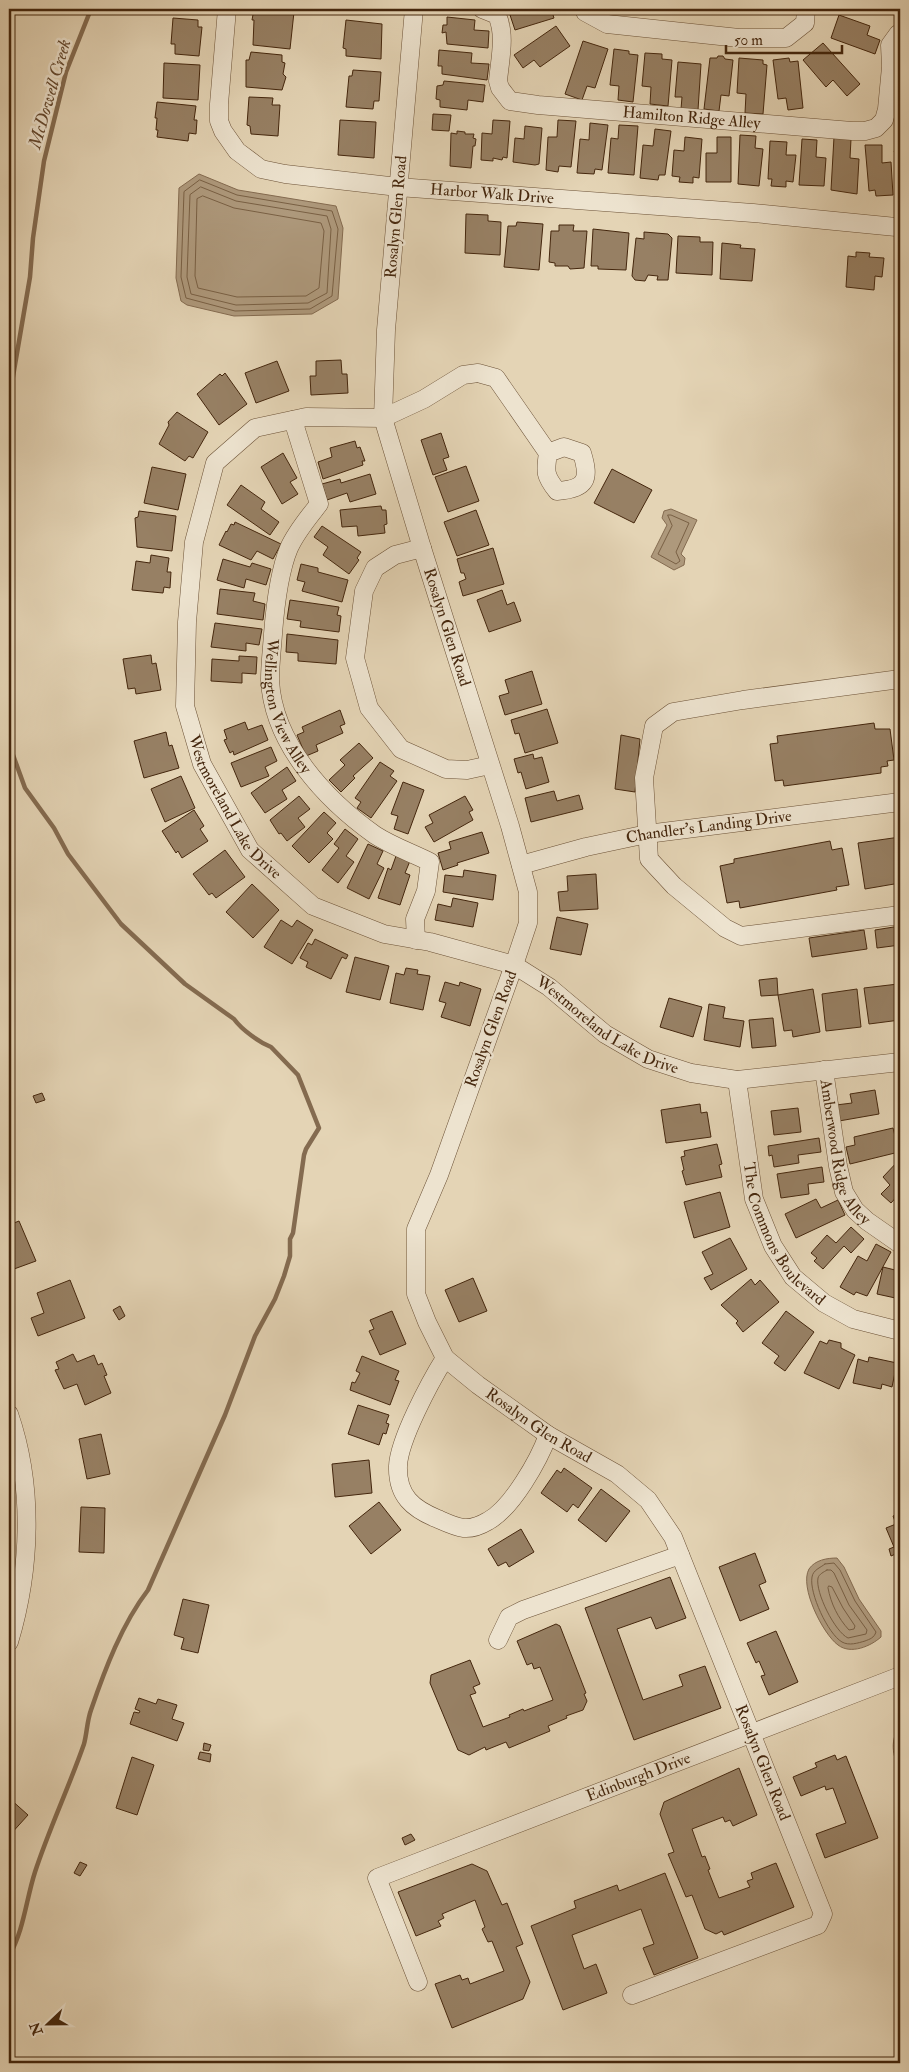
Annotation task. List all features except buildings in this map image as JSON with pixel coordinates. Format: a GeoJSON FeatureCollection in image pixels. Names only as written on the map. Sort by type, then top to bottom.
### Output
{"type":"FeatureCollection","features":[{"type":"Feature","properties":{"kind":"street","name":"Harbor Walk Drive"},"geometry":{"type":"LineString","coordinates":[[227,9],[218,104],[219,121],[223,131],[237,151],[260,168],[284,174],[398,187],[753,213],[900,226]]}},
{"type":"Feature","properties":{"kind":"street","name":"Rosalyn Glen Road"},"geometry":{"type":"LineString","coordinates":[[414,9],[386,330],[384,418],[528,892],[528,923],[439,1175],[416,1229],[416,1294],[427,1322],[445,1358],[478,1385],[548,1435],[617,1474],[648,1500],[673,1537],[823,1914],[818,1925],[632,1995]]}},
{"type":"Feature","properties":{"kind":"street","name":"Hamilton Ridge Alley"},"geometry":{"type":"LineString","coordinates":[[482,9],[497,15],[501,23],[498,81],[500,88],[510,101],[538,106],[865,132],[876,128],[884,120],[887,109],[891,67],[890,45],[900,33]]}},
{"type":"Feature","properties":{"kind":"street"},"geometry":{"type":"LineString","coordinates":[[584,9],[585,12],[608,24],[739,38],[786,38],[805,23],[806,9]]}},
{"type":"Feature","properties":{"kind":"street","name":"Westmoreland Lake Drive"},"geometry":{"type":"LineString","coordinates":[[548,453],[496,378],[478,373],[462,375],[424,399],[384,418],[306,417],[255,428],[215,463],[194,542],[187,622],[185,706],[202,764],[250,850],[313,906],[384,934],[416,940],[514,965],[549,987],[605,1034],[648,1059],[691,1073],[737,1080],[900,1062]]}},
{"type":"Feature","properties":{"kind":"street","name":"Wellington View Alley"},"geometry":{"type":"LineString","coordinates":[[293,420],[319,504],[301,526],[289,549],[282,578],[274,617],[270,680],[276,712],[289,743],[313,780],[333,801],[377,836],[430,862],[426,891],[415,919],[416,940]]}},
{"type":"Feature","properties":{"kind":"street"},"geometry":{"type":"LineString","coordinates":[[422,548],[395,555],[375,568],[364,591],[355,658],[369,708],[401,749],[446,770],[467,770],[490,765]]}},
{"type":"Feature","properties":{"kind":"street"},"geometry":{"type":"LineString","coordinates":[[900,679],[743,700],[673,712],[654,726],[644,778],[649,859],[674,886],[725,928],[742,936],[900,915]]}},
{"type":"Feature","properties":{"kind":"street","name":"Chandler's Landing Drive"},"geometry":{"type":"LineString","coordinates":[[521,865],[586,847],[647,834],[900,802]]}},
{"type":"Feature","properties":{"kind":"street","name":"Amberwood Ridge Alley"},"geometry":{"type":"LineString","coordinates":[[824,1070],[838,1166],[844,1192],[855,1210],[867,1221],[900,1244]]}},
{"type":"Feature","properties":{"kind":"street","name":"The Commons Boulevard"},"geometry":{"type":"LineString","coordinates":[[737,1080],[754,1199],[773,1246],[793,1277],[824,1302],[853,1319],[900,1331]]}},
{"type":"Feature","properties":{"kind":"street"},"geometry":{"type":"LineString","coordinates":[[445,1358],[426,1391],[402,1446],[398,1465],[400,1484],[404,1496],[416,1509],[464,1529],[477,1527],[489,1521],[510,1503],[541,1455],[548,1435]]}},
{"type":"Feature","properties":{"kind":"street"},"geometry":{"type":"LineString","coordinates":[[9,1414],[22,1466],[27,1512],[23,1577],[9,1642]]}},
{"type":"Feature","properties":{"kind":"street"},"geometry":{"type":"LineString","coordinates":[[498,1640],[509,1617],[523,1610],[680,1555]]}},
{"type":"Feature","properties":{"kind":"street","name":"Edinburgh Drive"},"geometry":{"type":"LineString","coordinates":[[418,1982],[377,1878],[900,1676]]}},
{"type":"Feature","properties":{"kind":"water"},"geometry":{"type":"Polygon","coordinates":[[[199,174],[238,190],[336,206],[343,228],[338,299],[312,314],[234,316],[187,305],[181,301],[176,278],[179,188],[199,174]]]}},
{"type":"Feature","properties":{"kind":"water"},"geometry":{"type":"Polygon","coordinates":[[[671,509],[697,520],[681,554],[685,558],[684,565],[674,570],[651,557],[667,525],[662,518],[664,511],[671,509]]]}},
{"type":"Feature","properties":{"kind":"water"},"geometry":{"type":"Polygon","coordinates":[[[829,1558],[837,1558],[844,1567],[859,1599],[881,1631],[881,1637],[861,1648],[843,1648],[832,1639],[814,1610],[807,1587],[809,1569],[814,1563],[829,1558]]]}},
{"type":"Feature","properties":{"kind":"water"},"geometry":{"type":"Polygon","coordinates":[[[900,1726],[900,1770],[895,1759],[893,1742],[900,1726]]]}},
{"type":"Feature","properties":{"kind":"waterway","name":"McDowell Creek"},"geometry":{"type":"LineString","coordinates":[[9,426],[11,388],[30,277],[33,238],[44,161],[66,72],[91,9]]}},
{"type":"Feature","properties":{"kind":"waterway"},"geometry":{"type":"LineString","coordinates":[[9,744],[25,788],[54,828],[68,854],[121,924],[185,984],[234,1019],[251,1035],[271,1047],[298,1075],[319,1128],[304,1155],[293,1233],[290,1239],[290,1256],[284,1276],[275,1299],[255,1336],[225,1415],[148,1590],[130,1617],[108,1663],[90,1714],[84,1744],[41,1856],[18,1936],[9,1956]]}}]}
